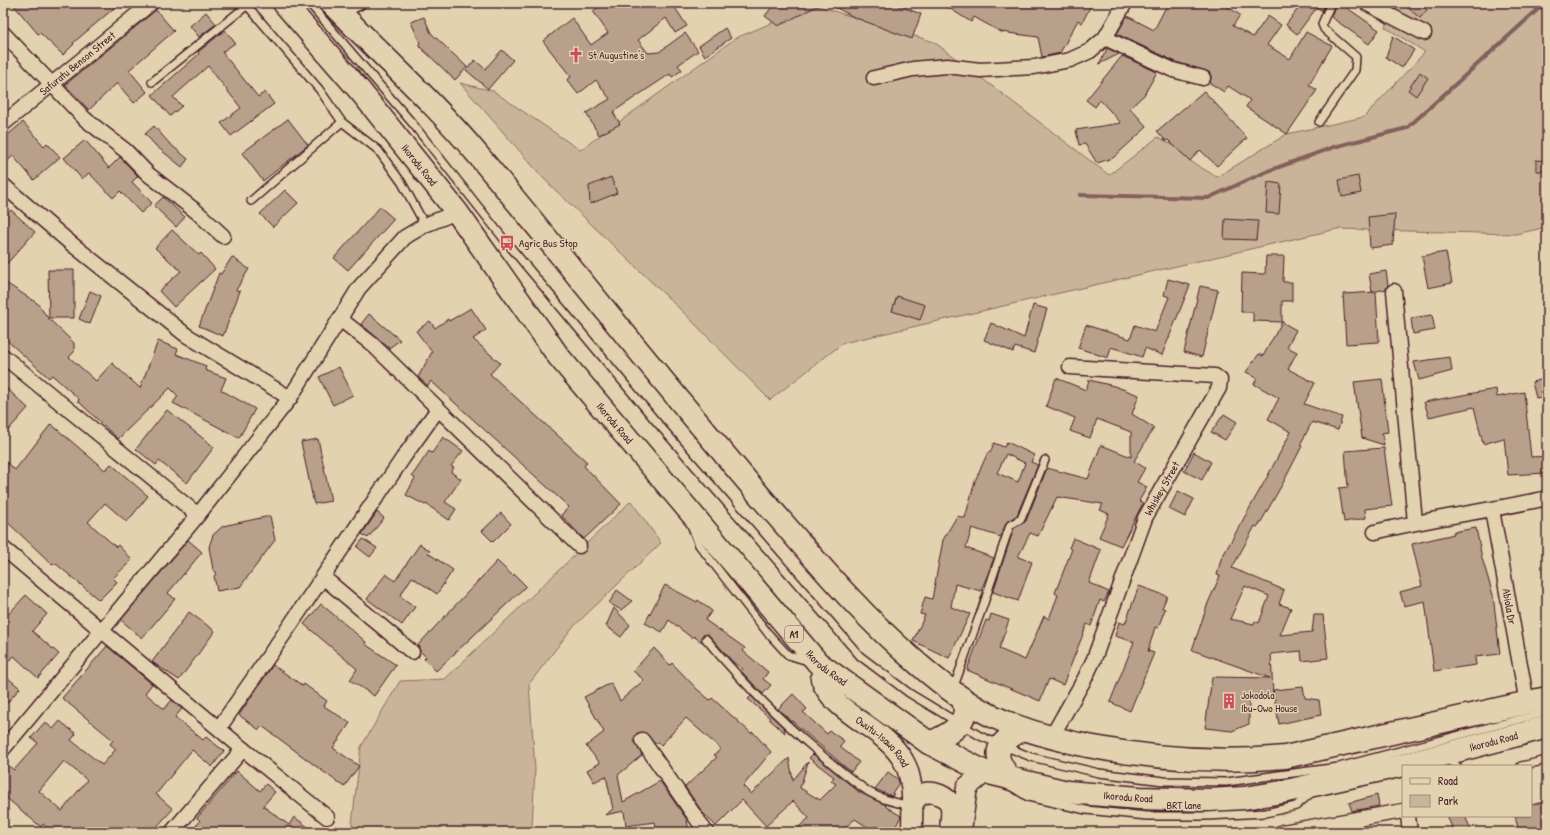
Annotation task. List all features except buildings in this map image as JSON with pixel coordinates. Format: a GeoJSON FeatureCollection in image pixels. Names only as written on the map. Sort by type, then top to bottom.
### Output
{"type":"FeatureCollection","features":[{"type":"Feature","properties":{"kind":"highway","name":"Ikorodu Road"},"geometry":{"type":"LineString","coordinates":[[284,3],[361,92],[456,212],[559,357],[822,666],[928,743],[997,775],[1067,792],[1168,800],[1244,798],[1402,766]]}},
{"type":"Feature","properties":{"kind":"highway"},"geometry":{"type":"LineString","coordinates":[[334,6],[419,90],[476,153],[745,480],[870,621],[928,672],[957,695],[990,715],[1051,738],[1141,756],[1245,761],[1285,757],[1537,701]]}},
{"type":"Feature","properties":{"kind":"highway"},"geometry":{"type":"LineString","coordinates":[[928,743],[943,737],[959,723],[965,712],[957,695]]}},
{"type":"Feature","properties":{"kind":"highway","name":"Ikorodu Road"},"geometry":{"type":"LineString","coordinates":[[1408,765],[1448,761],[1547,727]]}},
{"type":"Feature","properties":{"kind":"highway"},"geometry":{"type":"LineString","coordinates":[[997,775],[1003,769],[998,759],[1000,744],[1007,738],[1024,729]]}},
{"type":"Feature","properties":{"kind":"street","name":"Safuratu Benson Street"},"geometry":{"type":"LineString","coordinates":[[3,124],[151,3]]}},
{"type":"Feature","properties":{"kind":"street"},"geometry":{"type":"LineString","coordinates":[[334,6],[345,9],[358,3]]}},
{"type":"Feature","properties":{"kind":"street"},"geometry":{"type":"LineString","coordinates":[[874,78],[913,69],[947,66],[980,70],[1034,67],[1070,60],[1090,51],[1105,38],[1125,3]]}},
{"type":"Feature","properties":{"kind":"street"},"geometry":{"type":"LineString","coordinates":[[1366,3],[1424,33]]}},
{"type":"Feature","properties":{"kind":"street"},"geometry":{"type":"LineString","coordinates":[[3,33],[50,85],[85,119],[126,151],[154,179],[197,212],[223,236]]}},
{"type":"Feature","properties":{"kind":"street"},"geometry":{"type":"LineString","coordinates":[[1105,38],[1173,70],[1203,78]]}},
{"type":"Feature","properties":{"kind":"street"},"geometry":{"type":"LineString","coordinates":[[3,185],[68,241],[186,335],[290,398]]}},
{"type":"Feature","properties":{"kind":"street"},"geometry":{"type":"LineString","coordinates":[[3,749],[198,515],[290,398],[360,288],[405,237],[425,224],[456,212]]}},
{"type":"Feature","properties":{"kind":"street"},"geometry":{"type":"LineString","coordinates":[[1394,291],[1416,522]]}},
{"type":"Feature","properties":{"kind":"street"},"geometry":{"type":"LineString","coordinates":[[340,319],[372,344],[579,546]]}},
{"type":"Feature","properties":{"kind":"street"},"geometry":{"type":"LineString","coordinates":[[3,356],[198,515]]}},
{"type":"Feature","properties":{"kind":"street","name":"Whiskey Street"},"geometry":{"type":"LineString","coordinates":[[1051,738],[1085,678],[1094,658],[1145,518],[1219,388],[1220,380],[1215,376],[1070,367]]}},
{"type":"Feature","properties":{"kind":"street"},"geometry":{"type":"LineString","coordinates":[[219,728],[438,409]]}},
{"type":"Feature","properties":{"kind":"street"},"geometry":{"type":"LineString","coordinates":[[1375,532],[1416,522],[1492,510],[1547,498]]}},
{"type":"Feature","properties":{"kind":"street","name":"Abiola Dr"},"geometry":{"type":"LineString","coordinates":[[1492,510],[1537,701]]}},
{"type":"Feature","properties":{"kind":"street"},"geometry":{"type":"LineString","coordinates":[[3,548],[326,817]]}},
{"type":"Feature","properties":{"kind":"street"},"geometry":{"type":"LineString","coordinates":[[323,577],[412,652]]}},
{"type":"Feature","properties":{"kind":"street","name":"Owutu-Isawo Road"},"geometry":{"type":"LineString","coordinates":[[822,666],[821,679],[825,690],[834,700],[887,740],[903,760],[912,787],[912,832]]}},
{"type":"Feature","properties":{"kind":"street"},"geometry":{"type":"LineString","coordinates":[[642,740],[706,832]]}},
{"type":"Feature","properties":{"kind":"street"},"geometry":{"type":"LineString","coordinates":[[172,832],[243,749]]}},
{"type":"Feature","properties":{"kind":"street"},"geometry":{"type":"LineString","coordinates":[[961,832],[967,787],[997,775]]}},
{"type":"Feature","properties":{"kind":"street"},"geometry":{"type":"LineString","coordinates":[[911,805],[919,796],[925,793],[935,793],[948,800],[951,805],[950,832]]}},
{"type":"Feature","properties":{"kind":"street"},"geometry":{"type":"LineString","coordinates":[[1282,832],[1402,811]]}},
{"type":"Feature","properties":{"kind":"street"},"geometry":{"type":"LineString","coordinates":[[1408,817],[1410,832]]}},
{"type":"Feature","properties":{"kind":"lane"},"geometry":{"type":"LineString","coordinates":[[309,3],[413,124],[507,243],[649,413],[860,656],[909,693],[980,736],[1031,756],[1099,773],[1164,781],[1226,782],[1339,767],[1547,712]]}},
{"type":"Feature","properties":{"kind":"lane"},"geometry":{"type":"LineString","coordinates":[[1319,122],[1356,70],[1357,64],[1356,57],[1324,29],[1322,24],[1331,3]]}},
{"type":"Feature","properties":{"kind":"lane"},"geometry":{"type":"LineString","coordinates":[[152,82],[247,4],[319,89],[342,122],[378,150],[402,183],[425,224]]}},
{"type":"Feature","properties":{"kind":"lane"},"geometry":{"type":"LineString","coordinates":[[251,201],[342,122]]}},
{"type":"Feature","properties":{"kind":"lane"},"geometry":{"type":"LineString","coordinates":[[957,695],[1010,525],[1021,519],[1045,460]]}},
{"type":"Feature","properties":{"kind":"lane"},"geometry":{"type":"LineString","coordinates":[[706,639],[727,665],[762,701],[799,736],[844,774],[870,792],[894,803],[911,805]]}},
{"type":"Feature","properties":{"kind":"lane"},"geometry":{"type":"LineString","coordinates":[[1525,765],[1547,760]]}},
{"type":"Feature","properties":{"kind":"green space"},"geometry":{"type":"Polygon","coordinates":[[[1398,3],[1547,3],[1547,227],[1516,234],[1337,229],[843,343],[770,400],[685,314],[545,180],[460,83],[493,91],[580,150],[736,38],[814,5],[934,42],[1109,175],[1158,137],[1174,146],[1190,161],[1217,177],[1287,134],[1364,117],[1425,52],[1385,27],[1398,3]]]}},
{"type":"Feature","properties":{"kind":"green space"},"geometry":{"type":"Polygon","coordinates":[[[631,501],[661,543],[572,628],[529,684],[535,769],[532,827],[529,832],[351,832],[361,747],[400,681],[445,679],[631,501]]]}},
{"type":"Feature","properties":{"kind":"waterway"},"geometry":{"type":"LineString","coordinates":[[1080,195],[1208,198],[1268,171],[1334,147],[1407,128],[1545,3]]}},
{"type":"Feature","properties":{"kind":"place","name":"St Augustine's"},"geometry":{"type":"Point","coordinates":[576,55]}},
{"type":"Feature","properties":{"kind":"place","name":"Agric Bus Stop"},"geometry":{"type":"Point","coordinates":[507,243]}},
{"type":"Feature","properties":{"kind":"place","name":"Jokodola Ibu-Owo House"},"geometry":{"type":"Point","coordinates":[1229,701]}}]}
